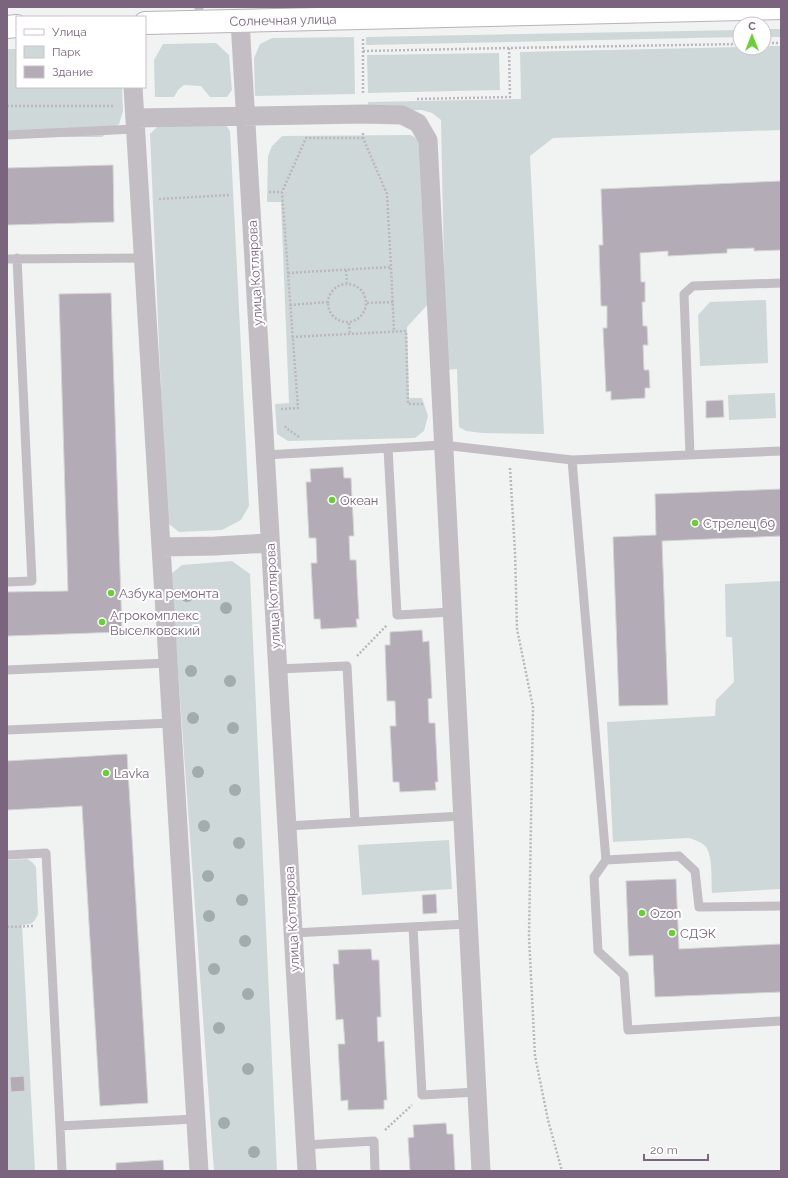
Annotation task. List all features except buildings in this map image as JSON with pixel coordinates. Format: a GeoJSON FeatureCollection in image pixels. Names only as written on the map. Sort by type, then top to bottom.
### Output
{"type":"FeatureCollection","features":[{"type":"Feature","properties":{"kind":"main road","name":"Солнечная улица"},"geometry":{"type":"LineString","coordinates":[[146,23],[199,14],[240,21],[497,11],[781,8]]}},
{"type":"Feature","properties":{"kind":"street","name":"улица Котлярова"},"geometry":{"type":"LineString","coordinates":[[240,21],[306,1171]]}},
{"type":"Feature","properties":{"kind":"street"},"geometry":{"type":"LineString","coordinates":[[133,88],[199,1171]]}},
{"type":"Feature","properties":{"kind":"street"},"geometry":{"type":"LineString","coordinates":[[134,118],[363,114],[402,115],[418,122],[428,140],[481,1171]]}},
{"type":"Feature","properties":{"kind":"street"},"geometry":{"type":"LineString","coordinates":[[161,547],[270,543]]}},
{"type":"Feature","properties":{"kind":"lane"},"geometry":{"type":"LineString","coordinates":[[7,135],[134,118]]}},
{"type":"Feature","properties":{"kind":"lane"},"geometry":{"type":"LineString","coordinates":[[7,258],[143,258]]}},
{"type":"Feature","properties":{"kind":"lane"},"geometry":{"type":"LineString","coordinates":[[7,582],[32,581],[17,258]]}},
{"type":"Feature","properties":{"kind":"lane"},"geometry":{"type":"LineString","coordinates":[[690,455],[684,294],[693,286],[781,283]]}},
{"type":"Feature","properties":{"kind":"lane"},"geometry":{"type":"LineString","coordinates":[[265,455],[443,446],[572,460],[781,451]]}},
{"type":"Feature","properties":{"kind":"lane"},"geometry":{"type":"LineString","coordinates":[[388,448],[397,615],[452,612]]}},
{"type":"Feature","properties":{"kind":"lane"},"geometry":{"type":"LineString","coordinates":[[572,460],[606,860],[594,877],[598,952],[624,975],[628,1030],[781,1021]]}},
{"type":"Feature","properties":{"kind":"lane"},"geometry":{"type":"LineString","coordinates":[[7,670],[168,663]]}},
{"type":"Feature","properties":{"kind":"lane"},"geometry":{"type":"LineString","coordinates":[[278,669],[347,666],[355,822]]}},
{"type":"Feature","properties":{"kind":"lane"},"geometry":{"type":"LineString","coordinates":[[7,730],[171,723]]}},
{"type":"Feature","properties":{"kind":"lane"},"geometry":{"type":"LineString","coordinates":[[287,826],[462,816]]}},
{"type":"Feature","properties":{"kind":"lane"},"geometry":{"type":"LineString","coordinates":[[7,855],[46,853],[62,1171]]}},
{"type":"Feature","properties":{"kind":"lane"},"geometry":{"type":"LineString","coordinates":[[606,860],[679,856],[695,871],[699,907],[781,906]]}},
{"type":"Feature","properties":{"kind":"lane"},"geometry":{"type":"LineString","coordinates":[[293,933],[468,924]]}},
{"type":"Feature","properties":{"kind":"lane"},"geometry":{"type":"LineString","coordinates":[[413,927],[422,1094],[477,1092]]}},
{"type":"Feature","properties":{"kind":"lane"},"geometry":{"type":"LineString","coordinates":[[60,1126],[195,1119]]}},
{"type":"Feature","properties":{"kind":"lane"},"geometry":{"type":"LineString","coordinates":[[305,1144],[374,1141],[375,1171]]}},
{"type":"Feature","properties":{"kind":"path"},"geometry":{"type":"LineString","coordinates":[[363,36],[363,138],[387,194],[394,332]]}},
{"type":"Feature","properties":{"kind":"path"},"geometry":{"type":"LineString","coordinates":[[363,51],[732,44]]}},
{"type":"Feature","properties":{"kind":"path"},"geometry":{"type":"LineString","coordinates":[[410,99],[510,97],[509,48]]}},
{"type":"Feature","properties":{"kind":"path"},"geometry":{"type":"LineString","coordinates":[[7,106],[134,118]]}},
{"type":"Feature","properties":{"kind":"path"},"geometry":{"type":"LineString","coordinates":[[281,414],[280,408],[298,408],[282,192],[306,138],[363,138]]}},
{"type":"Feature","properties":{"kind":"path"},"geometry":{"type":"LineString","coordinates":[[140,200],[282,192]]}},
{"type":"Feature","properties":{"kind":"path"},"geometry":{"type":"LineString","coordinates":[[288,273],[391,267]]}},
{"type":"Feature","properties":{"kind":"path"},"geometry":{"type":"LineString","coordinates":[[346,270],[347,283]]}},
{"type":"Feature","properties":{"kind":"path"},"geometry":{"type":"LineString","coordinates":[[347,283],[356,285],[365,294],[367,303],[364,314],[349,323],[339,321],[330,313],[327,302],[329,294],[336,286],[347,283]]}},
{"type":"Feature","properties":{"kind":"path"},"geometry":{"type":"LineString","coordinates":[[290,305],[327,302]]}},
{"type":"Feature","properties":{"kind":"path"},"geometry":{"type":"LineString","coordinates":[[367,303],[393,302]]}},
{"type":"Feature","properties":{"kind":"path"},"geometry":{"type":"LineString","coordinates":[[349,323],[350,334]]}},
{"type":"Feature","properties":{"kind":"path"},"geometry":{"type":"LineString","coordinates":[[292,337],[406,331],[408,404],[423,404],[424,411]]}},
{"type":"Feature","properties":{"kind":"path"},"geometry":{"type":"LineString","coordinates":[[284,424],[286,428],[300,438]]}},
{"type":"Feature","properties":{"kind":"path"},"geometry":{"type":"LineString","coordinates":[[509,453],[516,552],[517,629],[533,707],[529,937],[535,1056],[548,1120],[562,1171]]}},
{"type":"Feature","properties":{"kind":"path"},"geometry":{"type":"LineString","coordinates":[[347,666],[397,615]]}},
{"type":"Feature","properties":{"kind":"path"},"geometry":{"type":"LineString","coordinates":[[7,927],[50,925]]}},
{"type":"Feature","properties":{"kind":"path"},"geometry":{"type":"LineString","coordinates":[[374,1141],[422,1094]]}},
{"type":"Feature","properties":{"kind":"green space"},"geometry":{"type":"Polygon","coordinates":[[[772,29],[781,29],[781,37],[772,37],[772,29]]]}},
{"type":"Feature","properties":{"kind":"green space"},"geometry":{"type":"Polygon","coordinates":[[[732,30],[732,37],[366,45],[366,37],[732,30]]]}},
{"type":"Feature","properties":{"kind":"green space"},"geometry":{"type":"Polygon","coordinates":[[[354,37],[355,94],[255,96],[254,58],[260,44],[272,38],[354,37]]]}},
{"type":"Feature","properties":{"kind":"green space"},"geometry":{"type":"Polygon","coordinates":[[[216,43],[229,55],[232,90],[227,97],[210,97],[201,86],[184,85],[178,90],[174,97],[155,97],[154,60],[163,44],[216,43]]]}},
{"type":"Feature","properties":{"kind":"green space"},"geometry":{"type":"Polygon","coordinates":[[[772,46],[781,46],[781,130],[553,138],[530,156],[544,434],[483,433],[466,431],[459,427],[457,369],[446,370],[441,120],[432,113],[422,110],[368,111],[368,102],[521,99],[520,52],[732,47],[732,56],[772,56],[772,46]]]}},
{"type":"Feature","properties":{"kind":"green space"},"geometry":{"type":"Polygon","coordinates":[[[7,49],[16,49],[16,88],[122,88],[123,111],[119,124],[102,137],[7,137],[7,49]]]}},
{"type":"Feature","properties":{"kind":"green space"},"geometry":{"type":"Polygon","coordinates":[[[499,53],[500,90],[368,93],[367,55],[499,53]]]}},
{"type":"Feature","properties":{"kind":"green space"},"geometry":{"type":"Polygon","coordinates":[[[226,125],[230,131],[249,506],[241,520],[222,530],[179,532],[169,524],[166,509],[150,134],[158,126],[226,125]]]}},
{"type":"Feature","properties":{"kind":"green space"},"geometry":{"type":"Polygon","coordinates":[[[411,135],[423,143],[429,303],[407,327],[409,398],[422,398],[428,416],[424,431],[415,438],[288,441],[277,434],[275,404],[289,403],[281,202],[267,202],[268,156],[272,146],[282,136],[411,135]]]}},
{"type":"Feature","properties":{"kind":"green space"},"geometry":{"type":"Polygon","coordinates":[[[766,300],[768,363],[700,366],[698,315],[710,302],[766,300]]]}},
{"type":"Feature","properties":{"kind":"green space"},"geometry":{"type":"Polygon","coordinates":[[[775,393],[776,418],[729,420],[728,395],[775,393]]]}},
{"type":"Feature","properties":{"kind":"green space"},"geometry":{"type":"Polygon","coordinates":[[[232,561],[250,574],[277,1171],[214,1171],[171,574],[182,565],[232,561]]]}},
{"type":"Feature","properties":{"kind":"green space"},"geometry":{"type":"Polygon","coordinates":[[[781,581],[781,889],[712,893],[710,857],[706,847],[700,842],[689,838],[613,842],[607,722],[715,716],[716,700],[734,682],[732,637],[726,637],[725,584],[781,581]]]}},
{"type":"Feature","properties":{"kind":"green space"},"geometry":{"type":"Polygon","coordinates":[[[449,840],[452,889],[362,895],[358,845],[449,840]]]}},
{"type":"Feature","properties":{"kind":"green space"},"geometry":{"type":"Polygon","coordinates":[[[27,859],[36,867],[38,914],[32,923],[22,925],[35,1171],[7,1171],[7,860],[27,859]]]}},
{"type":"Feature","properties":{"kind":"place","name":"Океан"},"geometry":{"type":"Point","coordinates":[332,500]}},
{"type":"Feature","properties":{"kind":"place","name":"Стрелец 69"},"geometry":{"type":"Point","coordinates":[695,523]}},
{"type":"Feature","properties":{"kind":"place","name":"Азбука ремонта"},"geometry":{"type":"Point","coordinates":[111,593]}},
{"type":"Feature","properties":{"kind":"place","name":"Агрокомплекс Выселковский"},"geometry":{"type":"Point","coordinates":[102,622]}},
{"type":"Feature","properties":{"kind":"place","name":"Lavka"},"geometry":{"type":"Point","coordinates":[106,773]}},
{"type":"Feature","properties":{"kind":"place","name":"Ozon"},"geometry":{"type":"Point","coordinates":[642,913]}},
{"type":"Feature","properties":{"kind":"place","name":"СДЭК"},"geometry":{"type":"Point","coordinates":[672,933]}}]}
